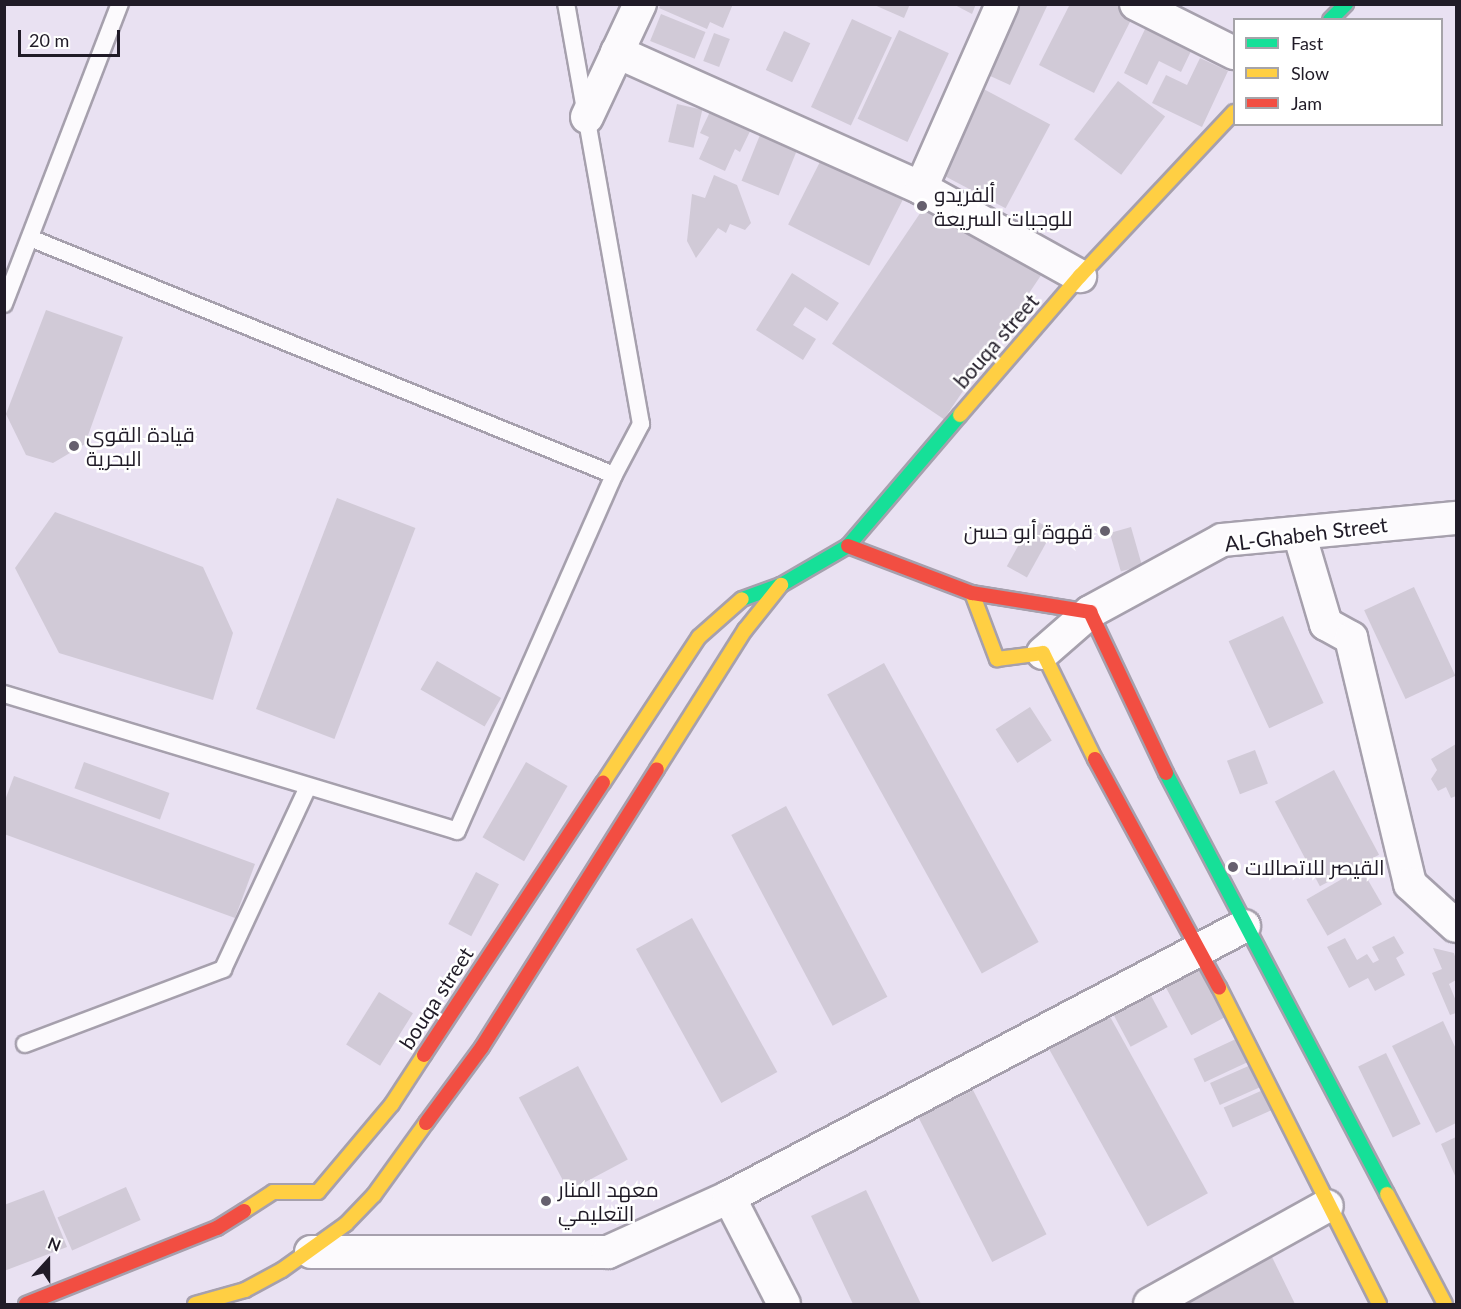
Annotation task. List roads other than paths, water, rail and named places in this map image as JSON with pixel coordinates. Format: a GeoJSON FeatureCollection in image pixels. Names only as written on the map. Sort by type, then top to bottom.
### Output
{"type":"FeatureCollection","features":[{"type":"Feature","properties":{"kind":"street"},"geometry":{"type":"LineString","coordinates":[[586,117],[640,4]]}},
{"type":"Feature","properties":{"kind":"street"},"geometry":{"type":"LineString","coordinates":[[921,188],[1002,4]]}},
{"type":"Feature","properties":{"kind":"street"},"geometry":{"type":"LineString","coordinates":[[1136,4],[1233,52]]}},
{"type":"Feature","properties":{"kind":"street"},"geometry":{"type":"LineString","coordinates":[[1331,18],[1346,4]]}},
{"type":"Feature","properties":{"kind":"street"},"geometry":{"type":"LineString","coordinates":[[617,52],[921,188],[1080,276]]}},
{"type":"Feature","properties":{"kind":"street","name":"bouqa street"},"geometry":{"type":"LineString","coordinates":[[26,1305],[217,1228],[273,1192],[318,1192],[392,1104],[699,637],[728,607],[781,585],[848,546],[1080,276],[1233,113]]}},
{"type":"Feature","properties":{"kind":"street","name":"AL-Ghabeh Street"},"geometry":{"type":"LineString","coordinates":[[1043,652],[1090,612],[1222,540],[1456,518]]}},
{"type":"Feature","properties":{"kind":"street"},"geometry":{"type":"LineString","coordinates":[[1299,533],[1326,624],[1351,638],[1410,884],[1456,926]]}},
{"type":"Feature","properties":{"kind":"street"},"geometry":{"type":"LineString","coordinates":[[848,546],[972,593],[1090,612],[1133,698],[1179,804],[1445,1305]]}},
{"type":"Feature","properties":{"kind":"street","name":"bouqa street"},"geometry":{"type":"LineString","coordinates":[[195,1305],[245,1290],[311,1252],[374,1195],[482,1047],[745,630],[781,585]]}},
{"type":"Feature","properties":{"kind":"street"},"geometry":{"type":"LineString","coordinates":[[972,593],[997,659],[1043,652],[1071,715],[1198,948],[1379,1305]]}},
{"type":"Feature","properties":{"kind":"street"},"geometry":{"type":"LineString","coordinates":[[311,1252],[608,1252],[729,1197],[1198,948],[1244,926]]}},
{"type":"Feature","properties":{"kind":"street"},"geometry":{"type":"LineString","coordinates":[[729,1197],[784,1305]]}},
{"type":"Feature","properties":{"kind":"street"},"geometry":{"type":"LineString","coordinates":[[1150,1305],[1327,1206]]}},
{"type":"Feature","properties":{"kind":"lane"},"geometry":{"type":"LineString","coordinates":[[4,304],[120,4]]}},
{"type":"Feature","properties":{"kind":"lane"},"geometry":{"type":"LineString","coordinates":[[4,694],[457,831],[614,475],[641,424],[567,4]]}},
{"type":"Feature","properties":{"kind":"lane"},"geometry":{"type":"LineString","coordinates":[[30,238],[614,475]]}},
{"type":"Feature","properties":{"kind":"lane"},"geometry":{"type":"LineString","coordinates":[[25,1044],[223,969],[308,787]]}},
{"type":"Feature","properties":{"kind":"place","name":"ألفريدو للوجبات السريعة"},"geometry":{"type":"Point","coordinates":[922,206]}},
{"type":"Feature","properties":{"kind":"place","name":"قيادة القوى البحرية"},"geometry":{"type":"Point","coordinates":[74,446]}},
{"type":"Feature","properties":{"kind":"place","name":"قهوة أبو حسن"},"geometry":{"type":"Point","coordinates":[1105,531]}},
{"type":"Feature","properties":{"kind":"place","name":"القيصر للاتصالات"},"geometry":{"type":"Point","coordinates":[1233,867]}},
{"type":"Feature","properties":{"kind":"place","name":"معهد المنار التعليمي"},"geometry":{"type":"Point","coordinates":[546,1201]}}]}
